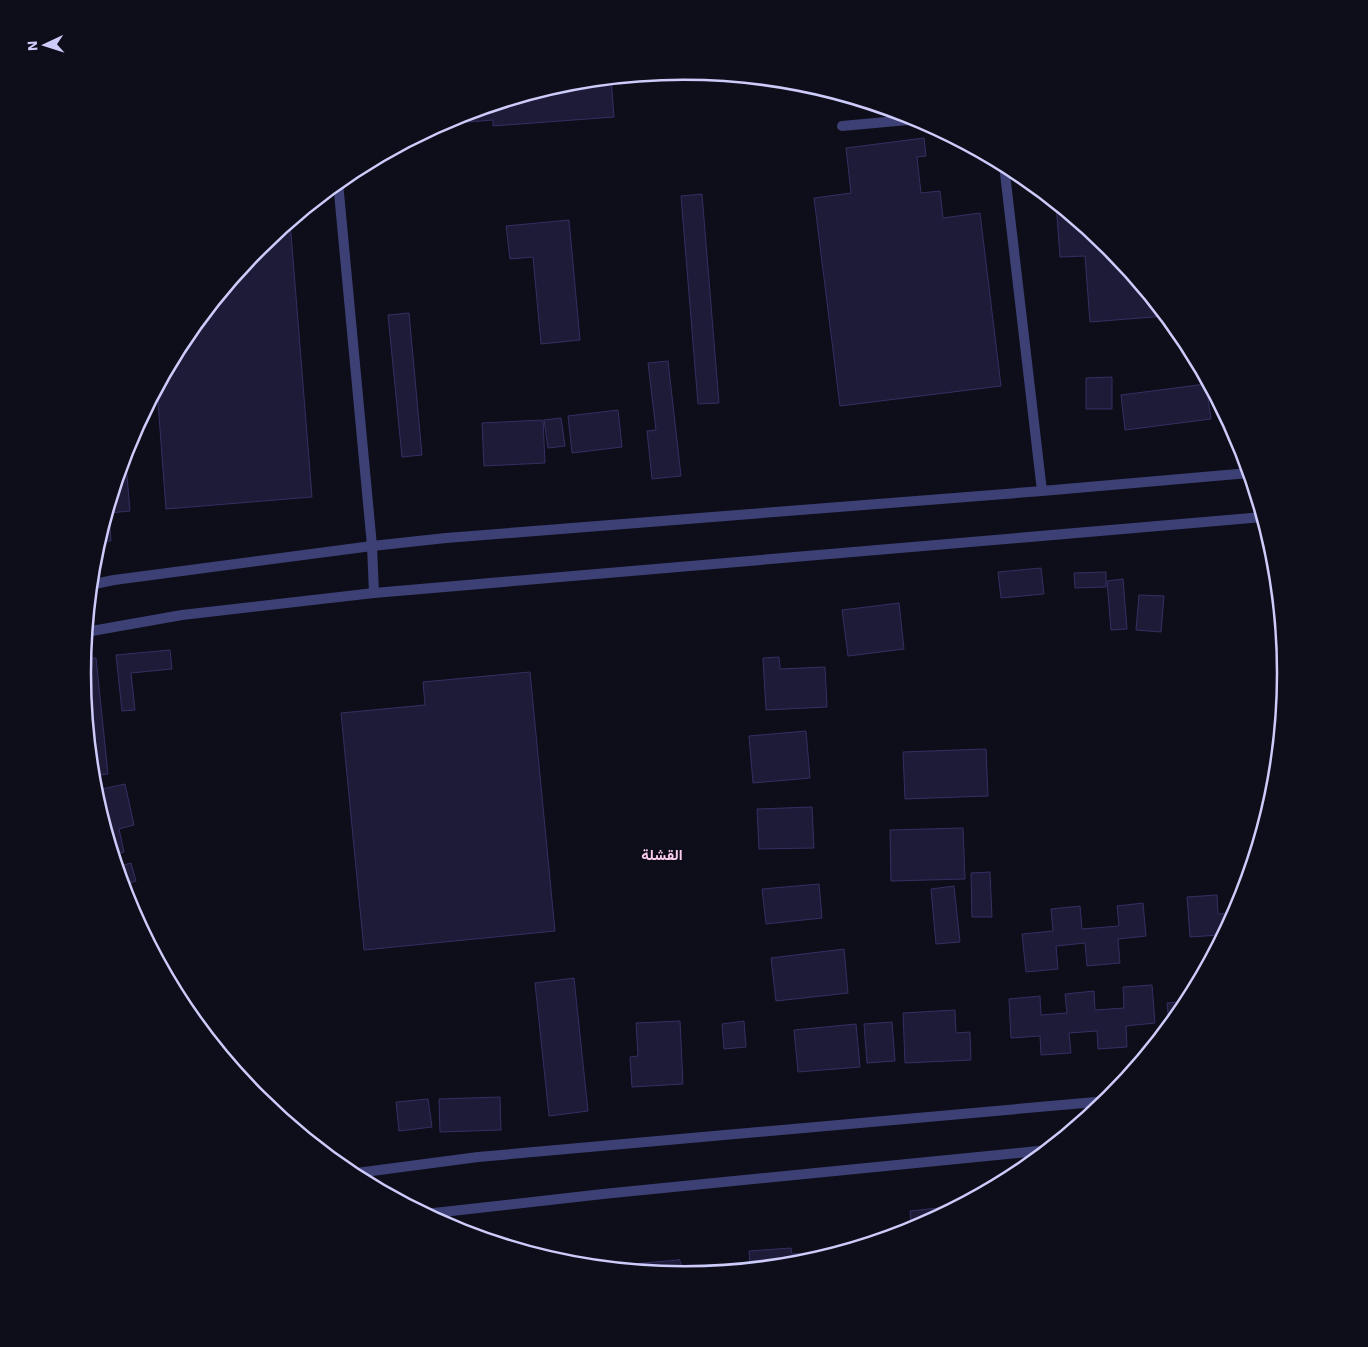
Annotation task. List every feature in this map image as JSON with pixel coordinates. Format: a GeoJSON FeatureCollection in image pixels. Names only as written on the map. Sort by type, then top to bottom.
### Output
{"type":"FeatureCollection","features":[{"type":"Feature","properties":{"kind":"street"},"geometry":{"type":"LineString","coordinates":[[842,126],[900,121]]}},
{"type":"Feature","properties":{"kind":"street"},"geometry":{"type":"LineString","coordinates":[[1005,175],[1042,491]]}},
{"type":"Feature","properties":{"kind":"street"},"geometry":{"type":"LineString","coordinates":[[339,191],[372,546],[374,593]]}},
{"type":"Feature","properties":{"kind":"street"},"geometry":{"type":"LineString","coordinates":[[98,583],[372,546],[1242,474]]}},
{"type":"Feature","properties":{"kind":"street"},"geometry":{"type":"LineString","coordinates":[[92,631],[182,615],[374,593],[1256,518]]}},
{"type":"Feature","properties":{"kind":"street"},"geometry":{"type":"LineString","coordinates":[[363,1172],[478,1157],[1094,1102]]}},
{"type":"Feature","properties":{"kind":"street"},"geometry":{"type":"LineString","coordinates":[[437,1213],[603,1194],[1035,1151]]}},
{"type":"Feature","properties":{"kind":"building"},"geometry":{"type":"Polygon","coordinates":[[[612,85],[614,117],[493,126],[493,120],[464,122],[530,100],[568,91],[612,85]]]}},
{"type":"Feature","properties":{"kind":"building"},"geometry":{"type":"Polygon","coordinates":[[[924,138],[926,156],[917,157],[921,193],[940,191],[943,218],[980,213],[1001,386],[840,406],[814,198],[851,193],[846,148],[924,138]]]}},
{"type":"Feature","properties":{"kind":"building"},"geometry":{"type":"Polygon","coordinates":[[[702,194],[719,403],[698,404],[681,196],[702,194]]]}},
{"type":"Feature","properties":{"kind":"building"},"geometry":{"type":"Polygon","coordinates":[[[1057,212],[1104,254],[1158,317],[1090,322],[1085,256],[1060,257],[1057,212]]]}},
{"type":"Feature","properties":{"kind":"building"},"geometry":{"type":"Polygon","coordinates":[[[569,220],[580,340],[541,344],[533,257],[510,259],[506,226],[569,220]]]}},
{"type":"Feature","properties":{"kind":"building"},"geometry":{"type":"Polygon","coordinates":[[[291,229],[312,497],[166,509],[158,400],[170,377],[213,312],[264,254],[291,229]]]}},
{"type":"Feature","properties":{"kind":"building"},"geometry":{"type":"Polygon","coordinates":[[[409,313],[422,455],[402,457],[388,315],[409,313]]]}},
{"type":"Feature","properties":{"kind":"building"},"geometry":{"type":"Polygon","coordinates":[[[668,361],[681,476],[652,479],[647,431],[656,430],[648,363],[668,361]]]}},
{"type":"Feature","properties":{"kind":"building"},"geometry":{"type":"Polygon","coordinates":[[[1112,377],[1112,409],[1086,409],[1086,378],[1112,377]]]}},
{"type":"Feature","properties":{"kind":"building"},"geometry":{"type":"Polygon","coordinates":[[[1202,385],[1208,395],[1211,419],[1125,430],[1121,395],[1202,385]]]}},
{"type":"Feature","properties":{"kind":"building"},"geometry":{"type":"Polygon","coordinates":[[[618,410],[622,447],[572,453],[568,416],[618,410]]]}},
{"type":"Feature","properties":{"kind":"building"},"geometry":{"type":"Polygon","coordinates":[[[561,418],[565,446],[548,448],[544,420],[561,418]]]}},
{"type":"Feature","properties":{"kind":"building"},"geometry":{"type":"Polygon","coordinates":[[[543,420],[545,463],[484,466],[482,423],[543,420]]]}},
{"type":"Feature","properties":{"kind":"building"},"geometry":{"type":"Polygon","coordinates":[[[127,471],[130,511],[113,513],[127,471]]]}},
{"type":"Feature","properties":{"kind":"building"},"geometry":{"type":"Polygon","coordinates":[[[110,525],[111,541],[106,541],[110,525]]]}},
{"type":"Feature","properties":{"kind":"building"},"geometry":{"type":"Polygon","coordinates":[[[1041,568],[1044,594],[1001,598],[998,572],[1041,568]]]}},
{"type":"Feature","properties":{"kind":"building"},"geometry":{"type":"Polygon","coordinates":[[[1106,572],[1106,587],[1075,588],[1074,573],[1106,572]]]}},
{"type":"Feature","properties":{"kind":"building"},"geometry":{"type":"Polygon","coordinates":[[[1123,579],[1127,629],[1111,630],[1107,581],[1123,579]]]}},
{"type":"Feature","properties":{"kind":"building"},"geometry":{"type":"Polygon","coordinates":[[[1139,595],[1164,596],[1161,632],[1136,630],[1139,595]]]}},
{"type":"Feature","properties":{"kind":"building"},"geometry":{"type":"Polygon","coordinates":[[[899,603],[904,649],[848,656],[842,610],[899,603]]]}},
{"type":"Feature","properties":{"kind":"building"},"geometry":{"type":"Polygon","coordinates":[[[170,650],[172,669],[131,673],[135,710],[122,711],[116,655],[170,650]]]}},
{"type":"Feature","properties":{"kind":"building"},"geometry":{"type":"Polygon","coordinates":[[[779,657],[780,669],[825,667],[827,707],[766,710],[763,658],[779,657]]]}},
{"type":"Feature","properties":{"kind":"building"},"geometry":{"type":"Polygon","coordinates":[[[91,658],[96,658],[108,774],[100,775],[92,712],[91,658]]]}},
{"type":"Feature","properties":{"kind":"building"},"geometry":{"type":"Polygon","coordinates":[[[530,672],[555,931],[364,950],[341,713],[425,705],[423,682],[530,672]]]}},
{"type":"Feature","properties":{"kind":"building"},"geometry":{"type":"Polygon","coordinates":[[[806,731],[810,778],[753,783],[749,736],[806,731]]]}},
{"type":"Feature","properties":{"kind":"building"},"geometry":{"type":"Polygon","coordinates":[[[986,749],[988,796],[905,799],[903,752],[986,749]]]}},
{"type":"Feature","properties":{"kind":"building"},"geometry":{"type":"Polygon","coordinates":[[[125,784],[134,825],[119,829],[124,852],[119,853],[102,789],[125,784]]]}},
{"type":"Feature","properties":{"kind":"building"},"geometry":{"type":"Polygon","coordinates":[[[812,807],[814,848],[759,849],[757,809],[812,807]]]}},
{"type":"Feature","properties":{"kind":"building"},"geometry":{"type":"Polygon","coordinates":[[[963,828],[965,879],[891,881],[890,830],[963,828]]]}},
{"type":"Feature","properties":{"kind":"building"},"geometry":{"type":"Polygon","coordinates":[[[131,863],[136,881],[129,883],[122,865],[131,863]]]}},
{"type":"Feature","properties":{"kind":"building"},"geometry":{"type":"Polygon","coordinates":[[[990,872],[992,917],[972,917],[971,873],[990,872]]]}},
{"type":"Feature","properties":{"kind":"building"},"geometry":{"type":"Polygon","coordinates":[[[819,884],[822,918],[766,924],[762,889],[819,884]]]}},
{"type":"Feature","properties":{"kind":"building"},"geometry":{"type":"Polygon","coordinates":[[[954,886],[960,942],[936,944],[931,889],[954,886]]]}},
{"type":"Feature","properties":{"kind":"building"},"geometry":{"type":"Polygon","coordinates":[[[1217,895],[1218,914],[1226,914],[1216,935],[1190,937],[1187,897],[1217,895]]]}},
{"type":"Feature","properties":{"kind":"building"},"geometry":{"type":"Polygon","coordinates":[[[1143,903],[1146,936],[1118,939],[1120,963],[1087,966],[1085,943],[1056,946],[1058,969],[1026,972],[1022,934],[1053,931],[1051,909],[1080,906],[1082,929],[1119,926],[1117,906],[1143,903]]]}},
{"type":"Feature","properties":{"kind":"building"},"geometry":{"type":"Polygon","coordinates":[[[844,949],[848,993],[776,1001],[771,958],[844,949]]]}},
{"type":"Feature","properties":{"kind":"building"},"geometry":{"type":"Polygon","coordinates":[[[574,978],[588,1111],[549,1116],[535,983],[574,978]]]}},
{"type":"Feature","properties":{"kind":"building"},"geometry":{"type":"Polygon","coordinates":[[[1152,985],[1155,1023],[1126,1026],[1127,1047],[1098,1049],[1097,1031],[1069,1033],[1071,1053],[1041,1055],[1040,1036],[1011,1038],[1009,999],[1040,996],[1041,1015],[1067,1013],[1065,994],[1094,991],[1095,1010],[1124,1008],[1123,987],[1152,985]]]}},
{"type":"Feature","properties":{"kind":"building"},"geometry":{"type":"Polygon","coordinates":[[[1178,1002],[1168,1016],[1167,1003],[1178,1002]]]}},
{"type":"Feature","properties":{"kind":"building"},"geometry":{"type":"Polygon","coordinates":[[[955,1010],[956,1033],[970,1032],[971,1060],[905,1063],[903,1013],[955,1010]]]}},
{"type":"Feature","properties":{"kind":"building"},"geometry":{"type":"Polygon","coordinates":[[[680,1021],[683,1084],[632,1087],[630,1057],[638,1056],[636,1023],[680,1021]]]}},
{"type":"Feature","properties":{"kind":"building"},"geometry":{"type":"Polygon","coordinates":[[[744,1021],[746,1047],[724,1049],[722,1024],[744,1021]]]}},
{"type":"Feature","properties":{"kind":"building"},"geometry":{"type":"Polygon","coordinates":[[[892,1022],[895,1061],[867,1063],[864,1024],[892,1022]]]}},
{"type":"Feature","properties":{"kind":"building"},"geometry":{"type":"Polygon","coordinates":[[[856,1024],[860,1067],[798,1072],[794,1030],[856,1024]]]}},
{"type":"Feature","properties":{"kind":"building"},"geometry":{"type":"Polygon","coordinates":[[[500,1097],[501,1130],[440,1132],[439,1099],[500,1097]]]}},
{"type":"Feature","properties":{"kind":"building"},"geometry":{"type":"Polygon","coordinates":[[[428,1099],[432,1127],[399,1131],[396,1102],[428,1099]]]}},
{"type":"Feature","properties":{"kind":"building"},"geometry":{"type":"Polygon","coordinates":[[[938,1208],[938,1210],[911,1222],[910,1211],[938,1208]]]}},
{"type":"Feature","properties":{"kind":"building"},"geometry":{"type":"Polygon","coordinates":[[[791,1248],[792,1254],[813,1253],[750,1263],[749,1251],[791,1248]]]}},
{"type":"Feature","properties":{"kind":"building"},"geometry":{"type":"Polygon","coordinates":[[[678,1260],[682,1267],[629,1264],[678,1260]]]}},
{"type":"Feature","properties":{"kind":"district","name":"القشلة"},"geometry":{"type":"Point","coordinates":[662,855]}}]}
